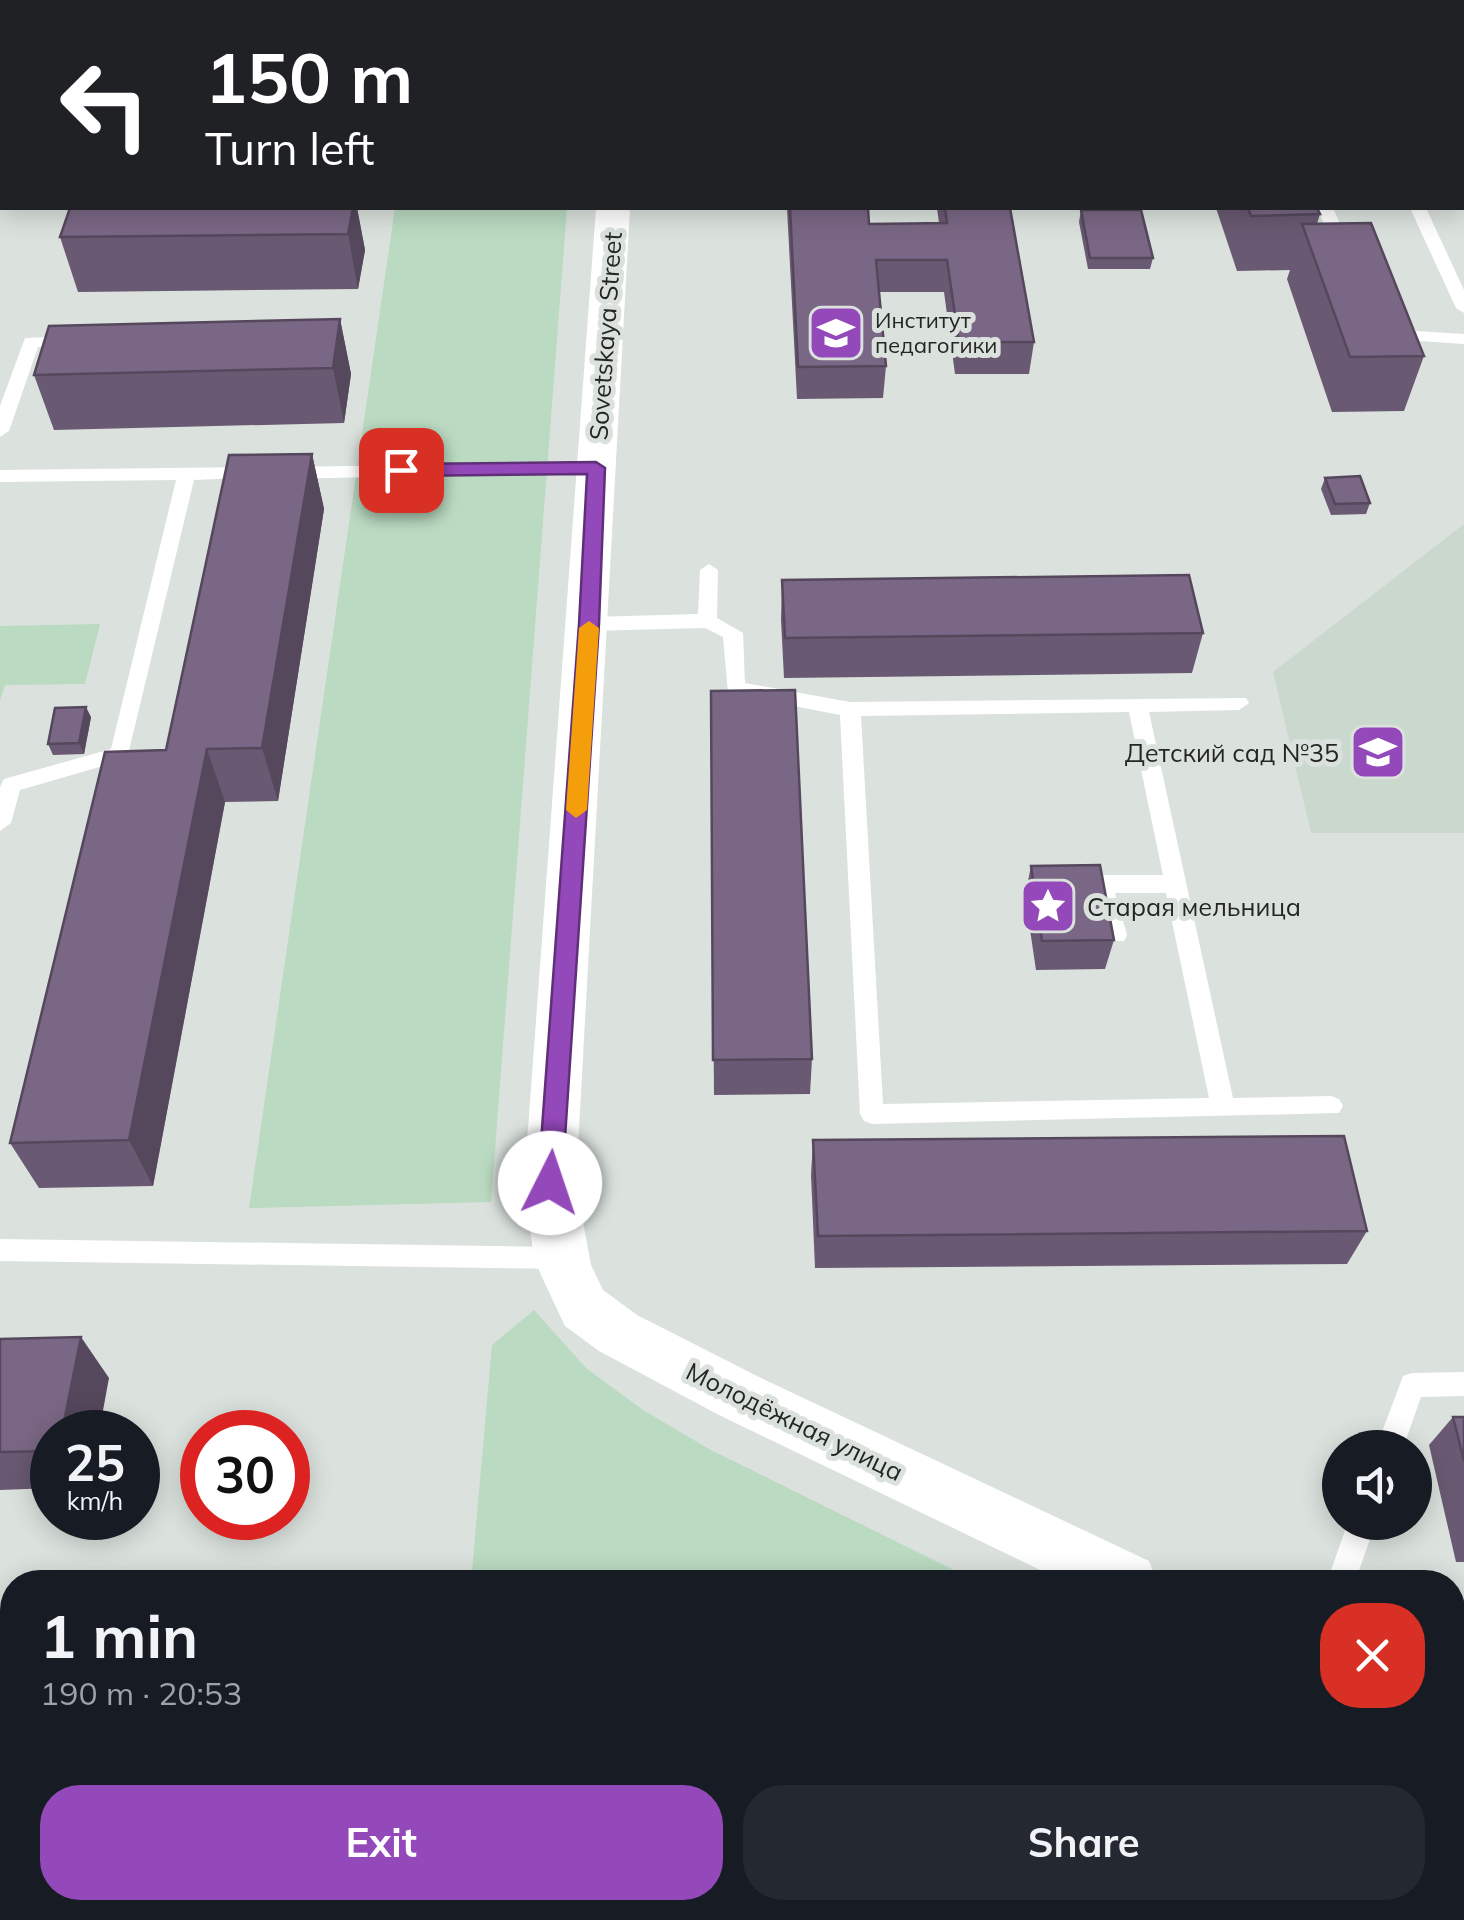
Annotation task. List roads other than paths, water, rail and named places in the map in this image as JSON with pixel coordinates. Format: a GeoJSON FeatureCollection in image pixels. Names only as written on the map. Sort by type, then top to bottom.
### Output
{"type":"FeatureCollection","features":[{"type":"Feature","properties":{"kind":"street","name":"Sovetskaya Street"},"geometry":{"type":"LineString","coordinates":[[550,1183],[613,210]]}},
{"type":"Feature","properties":{"kind":"street","name":"Молодёжная улица"},"geometry":{"type":"LineString","coordinates":[[550,1183],[560,1258],[584,1308],[618,1333],[738,1396],[1103,1570]]}},
{"type":"Feature","properties":{"kind":"lane"},"geometry":{"type":"LineString","coordinates":[[1326,210],[1343,250],[1362,262]]}},
{"type":"Feature","properties":{"kind":"lane"},"geometry":{"type":"LineString","coordinates":[[1419,210],[1464,308]]}},
{"type":"Feature","properties":{"kind":"lane"},"geometry":{"type":"LineString","coordinates":[[1390,294],[1404,330],[1411,336],[1464,340]]}},
{"type":"Feature","properties":{"kind":"lane"},"geometry":{"type":"LineString","coordinates":[[0,431],[31,342],[90,341]]}},
{"type":"Feature","properties":{"kind":"lane"},"geometry":{"type":"LineString","coordinates":[[0,476],[596,468]]}},
{"type":"Feature","properties":{"kind":"lane"},"geometry":{"type":"LineString","coordinates":[[0,823],[11,785],[120,754],[186,474]]}},
{"type":"Feature","properties":{"kind":"lane"},"geometry":{"type":"LineString","coordinates":[[707,621],[709,570]]}},
{"type":"Feature","properties":{"kind":"lane"},"geometry":{"type":"LineString","coordinates":[[589,624],[707,621],[734,632],[735,688],[850,709],[1239,702]]}},
{"type":"Feature","properties":{"kind":"lane"},"geometry":{"type":"LineString","coordinates":[[1137,704],[1223,1108]]}},
{"type":"Feature","properties":{"kind":"lane"},"geometry":{"type":"LineString","coordinates":[[850,709],[872,1114],[1331,1106]]}},
{"type":"Feature","properties":{"kind":"lane"},"geometry":{"type":"LineString","coordinates":[[1116,935],[1102,884],[1178,884]]}},
{"type":"Feature","properties":{"kind":"lane"},"geometry":{"type":"LineString","coordinates":[[0,1250],[560,1258]]}},
{"type":"Feature","properties":{"kind":"lane"},"geometry":{"type":"LineString","coordinates":[[1396,1430],[1412,1384],[1464,1384]]}},
{"type":"Feature","properties":{"kind":"lane"},"geometry":{"type":"LineString","coordinates":[[1345,1570],[1356,1540]]}},
{"type":"Feature","properties":{"kind":"place","name":"Институт педагогики"},"geometry":{"type":"Point","coordinates":[836,333]}},
{"type":"Feature","properties":{"kind":"place","name":"Детский сад №35"},"geometry":{"type":"Point","coordinates":[1378,752]}},
{"type":"Feature","properties":{"kind":"place","name":"Старая мельница"},"geometry":{"type":"Point","coordinates":[1048,906]}}]}
